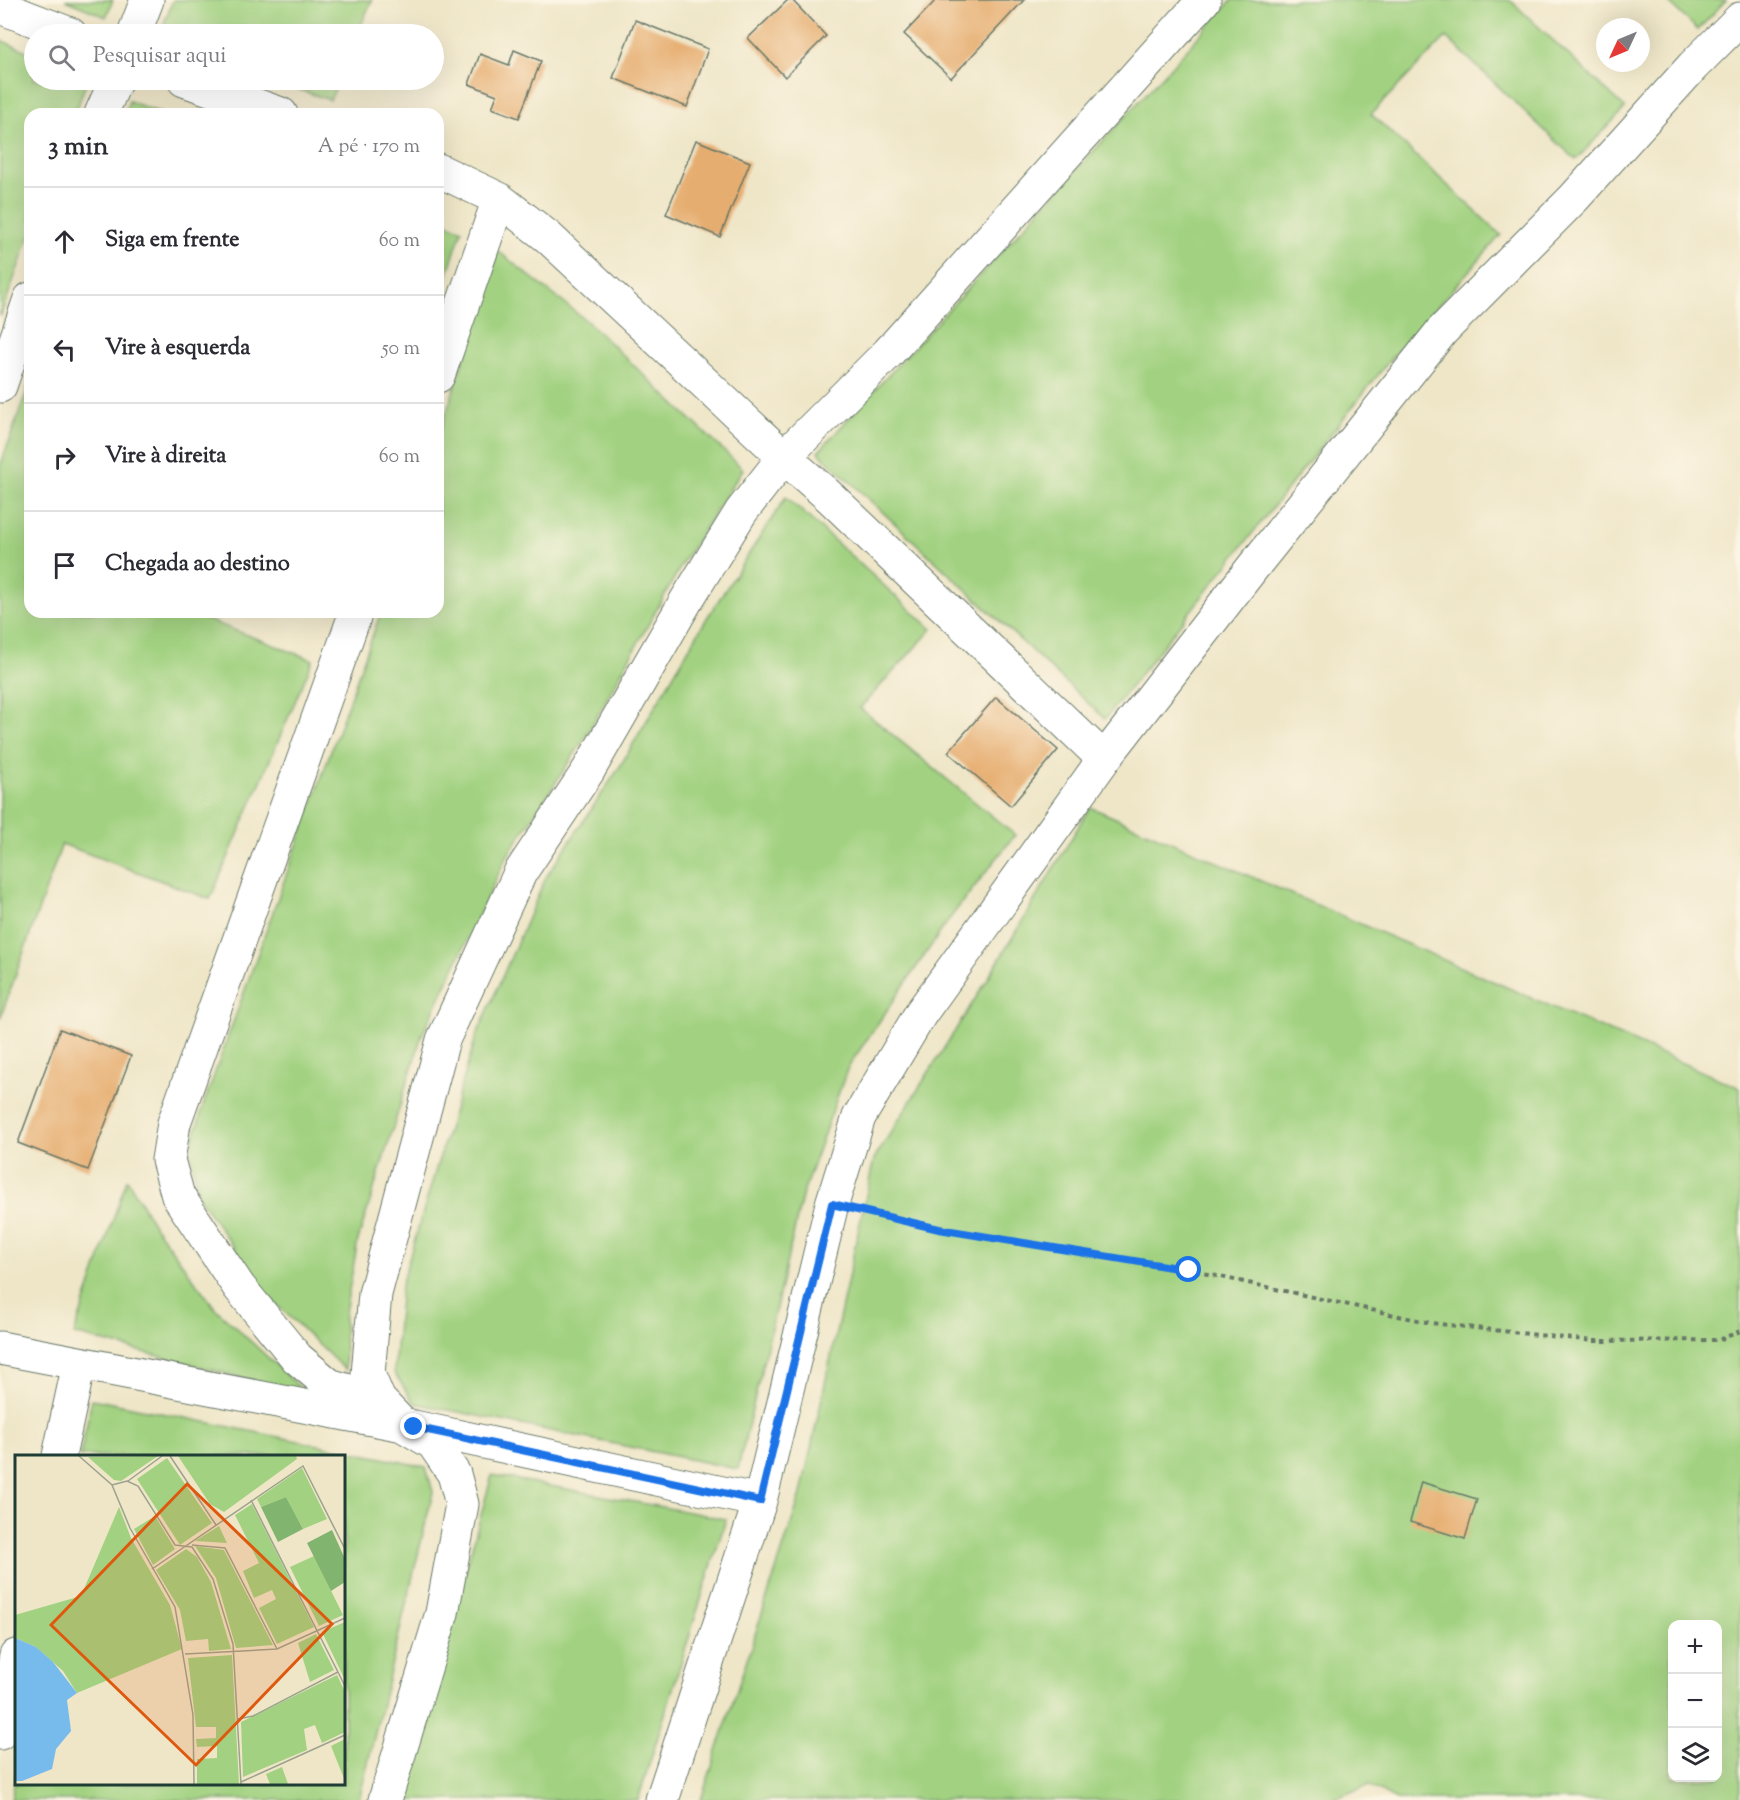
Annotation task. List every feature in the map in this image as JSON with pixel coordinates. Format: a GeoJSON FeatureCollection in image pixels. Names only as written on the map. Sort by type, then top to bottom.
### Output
{"type":"FeatureCollection","features":[{"type":"Feature","properties":{"kind":"street"},"geometry":{"type":"LineString","coordinates":[[138,24],[147,0]]}},
{"type":"Feature","properties":{"kind":"street"},"geometry":{"type":"LineString","coordinates":[[385,1800],[442,1613],[462,1503],[454,1474],[433,1443],[404,1426],[379,1400],[368,1374],[375,1294],[443,1040],[520,873],[588,771],[686,601],[741,512],[784,457],[888,353],[1191,5]]}},
{"type":"Feature","properties":{"kind":"street"},"geometry":{"type":"LineString","coordinates":[[0,7],[44,24]]}},
{"type":"Feature","properties":{"kind":"street"},"geometry":{"type":"LineString","coordinates":[[662,1800],[760,1501],[832,1204],[859,1117],[916,1023],[1104,759],[1253,567],[1442,331],[1574,198],[1693,66],[1740,19]]}},
{"type":"Feature","properties":{"kind":"street"},"geometry":{"type":"LineString","coordinates":[[104,108],[112,90]]}},
{"type":"Feature","properties":{"kind":"street"},"geometry":{"type":"LineString","coordinates":[[213,90],[264,108]]}},
{"type":"Feature","properties":{"kind":"street"},"geometry":{"type":"LineString","coordinates":[[444,173],[499,199],[548,237],[831,498],[1104,759]]}},
{"type":"Feature","properties":{"kind":"street"},"geometry":{"type":"LineString","coordinates":[[444,359],[499,199]]}},
{"type":"Feature","properties":{"kind":"street"},"geometry":{"type":"LineString","coordinates":[[0,386],[24,316]]}},
{"type":"Feature","properties":{"kind":"street"},"geometry":{"type":"LineString","coordinates":[[354,618],[174,1123],[168,1160],[178,1196],[239,1287],[297,1358],[329,1385],[379,1400]]}},
{"type":"Feature","properties":{"kind":"street"},"geometry":{"type":"LineString","coordinates":[[0,1348],[404,1426],[760,1501]]}},
{"type":"Feature","properties":{"kind":"street"},"geometry":{"type":"LineString","coordinates":[[59,1455],[80,1364]]}},
{"type":"Feature","properties":{"kind":"street"},"geometry":{"type":"LineString","coordinates":[[0,1732],[15,1661]]}},
{"type":"Feature","properties":{"kind":"path"},"geometry":{"type":"LineString","coordinates":[[832,1204],[939,1229],[1189,1270],[1431,1323],[1593,1341],[1719,1340],[1740,1331]]}},
{"type":"Feature","properties":{"kind":"green space"},"geometry":{"type":"Polygon","coordinates":[[[65,0],[113,0],[106,17],[65,0]]]}},
{"type":"Feature","properties":{"kind":"green space"},"geometry":{"type":"Polygon","coordinates":[[[173,0],[372,0],[361,24],[164,24],[173,0]]]}},
{"type":"Feature","properties":{"kind":"green space"},"geometry":{"type":"Polygon","coordinates":[[[1232,0],[1510,0],[1625,108],[1576,160],[1446,37],[1371,114],[1501,235],[1393,356],[1105,719],[818,452],[1232,0]]]}},
{"type":"Feature","properties":{"kind":"green space"},"geometry":{"type":"Polygon","coordinates":[[[1666,0],[1726,0],[1698,30],[1666,0]]]}},
{"type":"Feature","properties":{"kind":"green space"},"geometry":{"type":"Polygon","coordinates":[[[0,40],[24,50],[24,90],[83,90],[77,108],[24,108],[24,251],[0,317],[0,40]]]}},
{"type":"Feature","properties":{"kind":"green space"},"geometry":{"type":"Polygon","coordinates":[[[300,90],[334,90],[330,100],[300,90]]]}},
{"type":"Feature","properties":{"kind":"green space"},"geometry":{"type":"Polygon","coordinates":[[[129,101],[147,108],[127,108],[129,101]]]}},
{"type":"Feature","properties":{"kind":"green space"},"geometry":{"type":"Polygon","coordinates":[[[444,222],[462,230],[444,284],[444,222]]]}},
{"type":"Feature","properties":{"kind":"green space"},"geometry":{"type":"Polygon","coordinates":[[[498,251],[588,322],[743,469],[685,559],[583,741],[506,858],[422,1035],[358,1240],[344,1318],[345,1370],[266,1294],[199,1198],[190,1151],[203,1106],[379,618],[444,618],[444,420],[498,251]]]}},
{"type":"Feature","properties":{"kind":"green space"},"geometry":{"type":"Polygon","coordinates":[[[24,399],[24,618],[203,618],[313,660],[210,899],[62,844],[0,1019],[0,467],[24,399]]]}},
{"type":"Feature","properties":{"kind":"green space"},"geometry":{"type":"Polygon","coordinates":[[[786,497],[932,629],[860,708],[1015,835],[950,918],[848,1067],[803,1193],[738,1469],[414,1403],[394,1372],[401,1285],[476,1037],[546,877],[619,768],[707,618],[786,497]]]}},
{"type":"Feature","properties":{"kind":"green space"},"geometry":{"type":"Polygon","coordinates":[[[1090,807],[1740,1088],[1740,1800],[1396,1800],[1369,1785],[1331,1800],[701,1800],[801,1494],[874,1159],[989,977],[1090,807]]]}},
{"type":"Feature","properties":{"kind":"green space"},"geometry":{"type":"Polygon","coordinates":[[[127,1179],[155,1227],[215,1308],[308,1395],[74,1334],[127,1179]]]}},
{"type":"Feature","properties":{"kind":"green space"},"geometry":{"type":"Polygon","coordinates":[[[92,1399],[426,1467],[433,1492],[359,1800],[11,1800],[15,1779],[15,1785],[345,1785],[345,1455],[80,1455],[92,1399]]]}},
{"type":"Feature","properties":{"kind":"green space"},"geometry":{"type":"Polygon","coordinates":[[[492,1475],[726,1519],[638,1800],[402,1800],[492,1475]]]}},
{"type":"Feature","properties":{"kind":"building"},"geometry":{"type":"Polygon","coordinates":[[[788,0],[792,0],[826,36],[785,77],[748,38],[788,0]]]}},
{"type":"Feature","properties":{"kind":"building"},"geometry":{"type":"Polygon","coordinates":[[[936,0],[1024,0],[951,78],[904,34],[936,0]]]}},
{"type":"Feature","properties":{"kind":"building"},"geometry":{"type":"Polygon","coordinates":[[[635,20],[708,49],[687,107],[613,78],[635,20]]]}},
{"type":"Feature","properties":{"kind":"building"},"geometry":{"type":"Polygon","coordinates":[[[514,50],[541,61],[519,118],[492,108],[497,95],[469,84],[480,54],[509,65],[514,50]]]}},
{"type":"Feature","properties":{"kind":"building"},"geometry":{"type":"Polygon","coordinates":[[[696,140],[750,162],[720,237],[666,214],[696,140]]]}},
{"type":"Feature","properties":{"kind":"building"},"geometry":{"type":"Polygon","coordinates":[[[996,697],[1058,750],[1011,806],[948,752],[996,697]]]}},
{"type":"Feature","properties":{"kind":"building"},"geometry":{"type":"Polygon","coordinates":[[[60,1029],[131,1056],[88,1170],[18,1143],[60,1029]]]}},
{"type":"Feature","properties":{"kind":"building"},"geometry":{"type":"Polygon","coordinates":[[[1421,1482],[1477,1499],[1465,1539],[1410,1522],[1421,1482]]]}},
{"type":"Feature","properties":{"kind":"route"},"geometry":{"type":"LineString","coordinates":[[414,1427],[760,1501],[832,1204],[939,1229],[1189,1270]]}}]}
